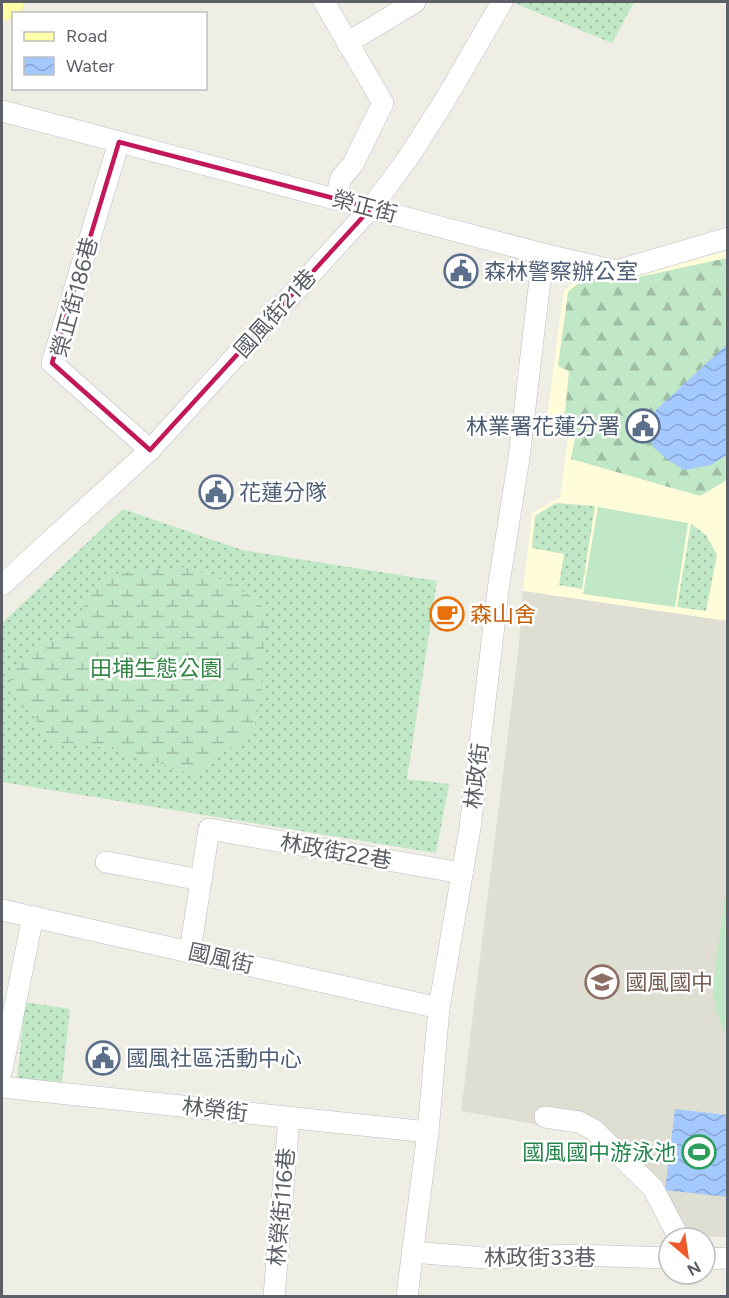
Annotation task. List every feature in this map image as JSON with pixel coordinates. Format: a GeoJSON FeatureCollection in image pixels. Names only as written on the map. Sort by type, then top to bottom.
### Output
{"type":"FeatureCollection","features":[{"type":"Feature","properties":{"kind":"main road"},"geometry":{"type":"LineString","coordinates":[[2,7],[10,2]]}},
{"type":"Feature","properties":{"kind":"street"},"geometry":{"type":"LineString","coordinates":[[325,2],[383,104],[353,165],[341,178],[336,198]]}},
{"type":"Feature","properties":{"kind":"street"},"geometry":{"type":"LineString","coordinates":[[347,43],[415,2]]}},
{"type":"Feature","properties":{"kind":"street","name":"國風街21巷"},"geometry":{"type":"LineString","coordinates":[[2,585],[150,450],[371,208],[408,158],[445,100],[502,2]]}},
{"type":"Feature","properties":{"kind":"street","name":"榮正街"},"geometry":{"type":"LineString","coordinates":[[2,111],[154,153],[336,198],[616,272],[728,238]]}},
{"type":"Feature","properties":{"kind":"street","name":"榮正街186巷"},"geometry":{"type":"LineString","coordinates":[[119,142],[52,363],[150,450]]}},
{"type":"Feature","properties":{"kind":"street","name":"林政街"},"geometry":{"type":"LineString","coordinates":[[407,1296],[428,1132],[440,1008],[470,828],[499,583],[519,458],[543,254]]}},
{"type":"Feature","properties":{"kind":"street","name":"林政街22巷"},"geometry":{"type":"LineString","coordinates":[[201,880],[209,829],[462,873]]}},
{"type":"Feature","properties":{"kind":"street"},"geometry":{"type":"LineString","coordinates":[[106,862],[201,880],[190,951]]}},
{"type":"Feature","properties":{"kind":"street","name":"國風街"},"geometry":{"type":"LineString","coordinates":[[2,910],[440,1008]]}},
{"type":"Feature","properties":{"kind":"street"},"geometry":{"type":"LineString","coordinates":[[2,1070],[5,1039],[33,916]]}},
{"type":"Feature","properties":{"kind":"street","name":"林榮街"},"geometry":{"type":"LineString","coordinates":[[2,1087],[428,1132]]}},
{"type":"Feature","properties":{"kind":"street"},"geometry":{"type":"LineString","coordinates":[[545,1117],[579,1122],[594,1130],[653,1188],[673,1226]]}},
{"type":"Feature","properties":{"kind":"street","name":"林榮街116巷"},"geometry":{"type":"LineString","coordinates":[[274,1296],[289,1118]]}},
{"type":"Feature","properties":{"kind":"street","name":"林政街33巷"},"geometry":{"type":"LineString","coordinates":[[412,1252],[485,1258],[576,1256],[657,1258]]}},
{"type":"Feature","properties":{"kind":"highlighted area"},"geometry":{"type":"Polygon","coordinates":[[[119,142],[371,208],[150,450],[52,363],[119,142]]]}},
{"type":"Feature","properties":{"kind":"shaded area","name":"林業署花蓮分署"},"geometry":{"type":"Polygon","coordinates":[[[727,251],[727,621],[523,591],[532,513],[560,497],[568,438],[547,416],[564,290],[586,274],[613,281],[727,251]]]}},
{"type":"Feature","properties":{"kind":"shaded area","name":"國風國中"},"geometry":{"type":"Polygon","coordinates":[[[523,591],[727,621],[727,1237],[717,1237],[717,1226],[680,1226],[608,1137],[461,1111],[519,644],[523,591]]]}},
{"type":"Feature","properties":{"kind":"green space"},"geometry":{"type":"Polygon","coordinates":[[[515,2],[634,2],[612,43],[515,2]]]}},
{"type":"Feature","properties":{"kind":"green space"},"geometry":{"type":"Polygon","coordinates":[[[727,258],[727,480],[700,496],[571,459],[575,439],[564,423],[569,371],[558,366],[568,292],[586,277],[611,283],[727,258]]]}},
{"type":"Feature","properties":{"kind":"green space"},"geometry":{"type":"Polygon","coordinates":[[[556,503],[595,506],[582,589],[559,585],[564,554],[532,548],[535,516],[556,503]]]}},
{"type":"Feature","properties":{"kind":"green space"},"geometry":{"type":"Polygon","coordinates":[[[598,507],[688,523],[675,607],[583,594],[598,507]]]}},
{"type":"Feature","properties":{"kind":"green space","name":"田埔生態公園"},"geometry":{"type":"Polygon","coordinates":[[[123,509],[242,550],[437,581],[407,779],[449,784],[436,853],[2,782],[2,623],[123,509]]]}},
{"type":"Feature","properties":{"kind":"green space"},"geometry":{"type":"Polygon","coordinates":[[[691,524],[706,535],[717,555],[706,611],[677,607],[691,524]]]}},
{"type":"Feature","properties":{"kind":"green space"},"geometry":{"type":"Polygon","coordinates":[[[186,567],[230,583],[260,602],[267,627],[261,668],[262,697],[253,731],[197,772],[177,771],[160,763],[144,761],[121,751],[83,744],[55,743],[41,736],[36,718],[21,707],[16,699],[10,679],[19,664],[39,645],[64,638],[94,590],[114,574],[186,567]]]}},
{"type":"Feature","properties":{"kind":"green space"},"geometry":{"type":"Polygon","coordinates":[[[727,879],[727,1036],[717,1013],[713,987],[727,879]]]}},
{"type":"Feature","properties":{"kind":"green space"},"geometry":{"type":"Polygon","coordinates":[[[25,1002],[70,1009],[62,1082],[17,1079],[25,1002]]]}},
{"type":"Feature","properties":{"kind":"water"},"geometry":{"type":"Polygon","coordinates":[[[727,346],[727,455],[711,465],[684,470],[653,447],[649,434],[656,410],[727,346]]]}},
{"type":"Feature","properties":{"kind":"water","name":"國風國中游泳池"},"geometry":{"type":"Polygon","coordinates":[[[675,1109],[727,1115],[727,1197],[665,1190],[675,1109]]]}},
{"type":"Feature","properties":{"kind":"place","name":"森林警察辦公室"},"geometry":{"type":"Point","coordinates":[461,271]}},
{"type":"Feature","properties":{"kind":"place","name":"林業署花蓮分署"},"geometry":{"type":"Point","coordinates":[643,426]}},
{"type":"Feature","properties":{"kind":"place","name":"花蓮分隊"},"geometry":{"type":"Point","coordinates":[216,492]}},
{"type":"Feature","properties":{"kind":"place","name":"森山舍"},"geometry":{"type":"Point","coordinates":[447,614]}},
{"type":"Feature","properties":{"kind":"place","name":"國風國中"},"geometry":{"type":"Point","coordinates":[602,982]}},
{"type":"Feature","properties":{"kind":"place","name":"國風社區活動中心"},"geometry":{"type":"Point","coordinates":[103,1058]}},
{"type":"Feature","properties":{"kind":"place","name":"國風國中游泳池"},"geometry":{"type":"Point","coordinates":[699,1152]}}]}
